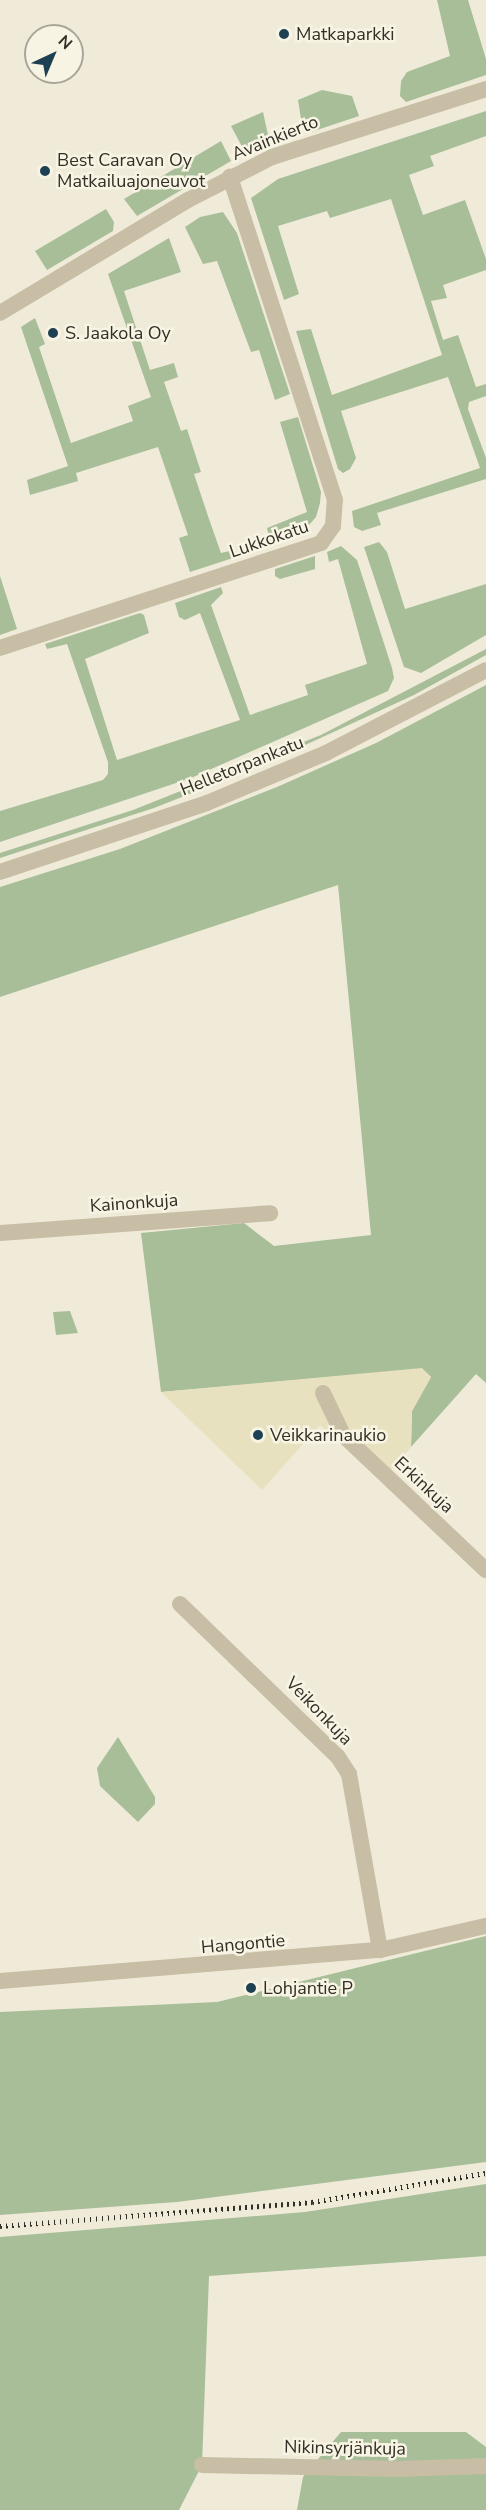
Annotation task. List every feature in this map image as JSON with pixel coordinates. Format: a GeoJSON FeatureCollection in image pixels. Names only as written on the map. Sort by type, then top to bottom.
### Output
{"type":"FeatureCollection","features":[{"type":"Feature","properties":{"kind":"street","name":"Avainkierto"},"geometry":{"type":"LineString","coordinates":[[0,313],[230,177],[300,146],[486,89]]}},
{"type":"Feature","properties":{"kind":"street","name":"Lukkokatu"},"geometry":{"type":"LineString","coordinates":[[0,648],[321,543],[333,526],[335,500],[230,177]]}},
{"type":"Feature","properties":{"kind":"street","name":"Helletorpankatu"},"geometry":{"type":"LineString","coordinates":[[0,872],[207,803],[389,722],[486,670]]}},
{"type":"Feature","properties":{"kind":"street","name":"Kainonkuja"},"geometry":{"type":"LineString","coordinates":[[0,1233],[270,1214]]}},
{"type":"Feature","properties":{"kind":"street","name":"Erkinkuja"},"geometry":{"type":"LineString","coordinates":[[323,1393],[344,1436],[486,1570]]}},
{"type":"Feature","properties":{"kind":"street","name":"Veikonkuja"},"geometry":{"type":"LineString","coordinates":[[180,1605],[322,1740],[349,1774],[380,1950]]}},
{"type":"Feature","properties":{"kind":"street","name":"Hangontie"},"geometry":{"type":"LineString","coordinates":[[0,1981],[380,1950],[486,1926]]}},
{"type":"Feature","properties":{"kind":"street","name":"Nikinsyrjänkuja"},"geometry":{"type":"LineString","coordinates":[[202,2465],[398,2469],[486,2466]]}},
{"type":"Feature","properties":{"kind":"green space"},"geometry":{"type":"Polygon","coordinates":[[[437,0],[468,0],[486,59],[486,75],[406,102],[400,96],[401,81],[407,72],[450,56],[437,0]]]}},
{"type":"Feature","properties":{"kind":"green space"},"geometry":{"type":"Polygon","coordinates":[[[322,90],[352,96],[359,116],[311,132],[302,125],[298,100],[322,90]]]}},
{"type":"Feature","properties":{"kind":"green space"},"geometry":{"type":"Polygon","coordinates":[[[486,111],[486,136],[430,156],[434,166],[409,175],[423,215],[465,200],[486,259],[486,270],[443,285],[447,298],[431,301],[443,340],[458,335],[476,387],[486,384],[486,396],[469,402],[468,409],[486,458],[486,479],[377,513],[381,525],[362,531],[354,527],[352,511],[480,468],[448,377],[341,411],[356,458],[350,469],[343,473],[338,469],[296,331],[311,329],[332,395],[442,355],[391,199],[330,218],[327,211],[278,226],[299,294],[284,300],[251,198],[278,179],[486,111]]]}},
{"type":"Feature","properties":{"kind":"green space"},"geometry":{"type":"Polygon","coordinates":[[[263,112],[270,144],[246,154],[231,126],[263,112]]]}},
{"type":"Feature","properties":{"kind":"green space"},"geometry":{"type":"Polygon","coordinates":[[[221,141],[231,161],[137,216],[124,199],[221,141]]]}},
{"type":"Feature","properties":{"kind":"green space"},"geometry":{"type":"Polygon","coordinates":[[[106,209],[114,222],[113,231],[47,270],[35,251],[106,209]]]}},
{"type":"Feature","properties":{"kind":"green space"},"geometry":{"type":"Polygon","coordinates":[[[223,212],[237,233],[290,394],[275,400],[259,350],[251,352],[217,261],[203,264],[185,227],[200,217],[223,212]]]}},
{"type":"Feature","properties":{"kind":"green space"},"geometry":{"type":"Polygon","coordinates":[[[169,238],[181,272],[124,291],[150,370],[174,363],[178,377],[164,382],[181,431],[187,429],[201,472],[194,474],[209,519],[221,553],[234,550],[239,556],[190,572],[179,538],[188,535],[158,447],[76,473],[78,481],[30,495],[27,480],[68,466],[21,327],[35,318],[45,344],[39,347],[71,443],[133,421],[128,406],[151,397],[108,274],[169,238]]]}},
{"type":"Feature","properties":{"kind":"green space"},"geometry":{"type":"Polygon","coordinates":[[[298,417],[321,492],[320,503],[316,517],[301,534],[271,544],[267,528],[307,512],[280,422],[298,417]]]}},
{"type":"Feature","properties":{"kind":"green space"},"geometry":{"type":"Polygon","coordinates":[[[379,542],[387,552],[405,609],[486,584],[486,635],[421,673],[404,667],[364,547],[379,542]]]}},
{"type":"Feature","properties":{"kind":"green space"},"geometry":{"type":"Polygon","coordinates":[[[341,546],[357,560],[392,668],[394,678],[388,691],[191,778],[0,842],[0,811],[103,780],[108,774],[108,762],[67,644],[47,649],[45,644],[140,613],[144,615],[149,633],[85,659],[117,760],[240,720],[200,613],[185,620],[179,617],[175,603],[221,587],[223,593],[211,605],[250,715],[308,695],[305,685],[367,664],[338,559],[329,562],[327,552],[341,546]]]}},
{"type":"Feature","properties":{"kind":"green space"},"geometry":{"type":"Polygon","coordinates":[[[315,556],[315,569],[280,579],[275,576],[275,569],[315,556]]]}},
{"type":"Feature","properties":{"kind":"green space"},"geometry":{"type":"Polygon","coordinates":[[[0,576],[17,629],[0,635],[0,576]]]}},
{"type":"Feature","properties":{"kind":"green space"},"geometry":{"type":"Polygon","coordinates":[[[486,649],[486,655],[414,695],[253,769],[154,808],[0,858],[0,853],[133,810],[321,735],[486,649]]]}},
{"type":"Feature","properties":{"kind":"green space"},"geometry":{"type":"Polygon","coordinates":[[[486,685],[486,1383],[476,1374],[411,1447],[412,1411],[431,1377],[422,1369],[161,1392],[141,1233],[244,1223],[274,1246],[371,1235],[338,885],[0,997],[0,887],[120,849],[277,787],[376,743],[486,685]]]}},
{"type":"Feature","properties":{"kind":"green space"},"geometry":{"type":"Polygon","coordinates":[[[70,1311],[78,1333],[56,1335],[53,1312],[70,1311]]]}},
{"type":"Feature","properties":{"kind":"green space"},"geometry":{"type":"Polygon","coordinates":[[[118,1737],[155,1797],[155,1804],[138,1822],[100,1786],[97,1768],[118,1737]]]}},
{"type":"Feature","properties":{"kind":"green space"},"geometry":{"type":"Polygon","coordinates":[[[486,1936],[486,2162],[177,2202],[0,2215],[0,2012],[217,2002],[486,1936]]]}},
{"type":"Feature","properties":{"kind":"green space"},"geometry":{"type":"Polygon","coordinates":[[[486,2184],[486,2256],[209,2276],[202,2465],[179,2510],[0,2510],[0,2237],[305,2212],[486,2184]]]}},
{"type":"Feature","properties":{"kind":"green space"},"geometry":{"type":"Polygon","coordinates":[[[341,2432],[466,2432],[486,2447],[486,2510],[297,2510],[303,2477],[341,2432]]]}},
{"type":"Feature","properties":{"kind":"shaded area","name":"Veikkarinaukio"},"geometry":{"type":"Polygon","coordinates":[[[422,1368],[431,1377],[412,1411],[411,1447],[381,1481],[320,1425],[262,1490],[161,1392],[422,1368]]]}},
{"type":"Feature","properties":{"kind":"railway"},"geometry":{"type":"LineString","coordinates":[[0,2226],[312,2202],[486,2173]]}},
{"type":"Feature","properties":{"kind":"place","name":"Matkaparkki"},"geometry":{"type":"Point","coordinates":[284,34]}},
{"type":"Feature","properties":{"kind":"place","name":"Best Caravan Oy Matkailuajoneuvot"},"geometry":{"type":"Point","coordinates":[45,171]}},
{"type":"Feature","properties":{"kind":"place","name":"S. Jaakola Oy"},"geometry":{"type":"Point","coordinates":[53,333]}},
{"type":"Feature","properties":{"kind":"place","name":"Veikkarinaukio"},"geometry":{"type":"Point","coordinates":[258,1435]}},
{"type":"Feature","properties":{"kind":"place","name":"Lohjantie P"},"geometry":{"type":"Point","coordinates":[251,1988]}}]}
